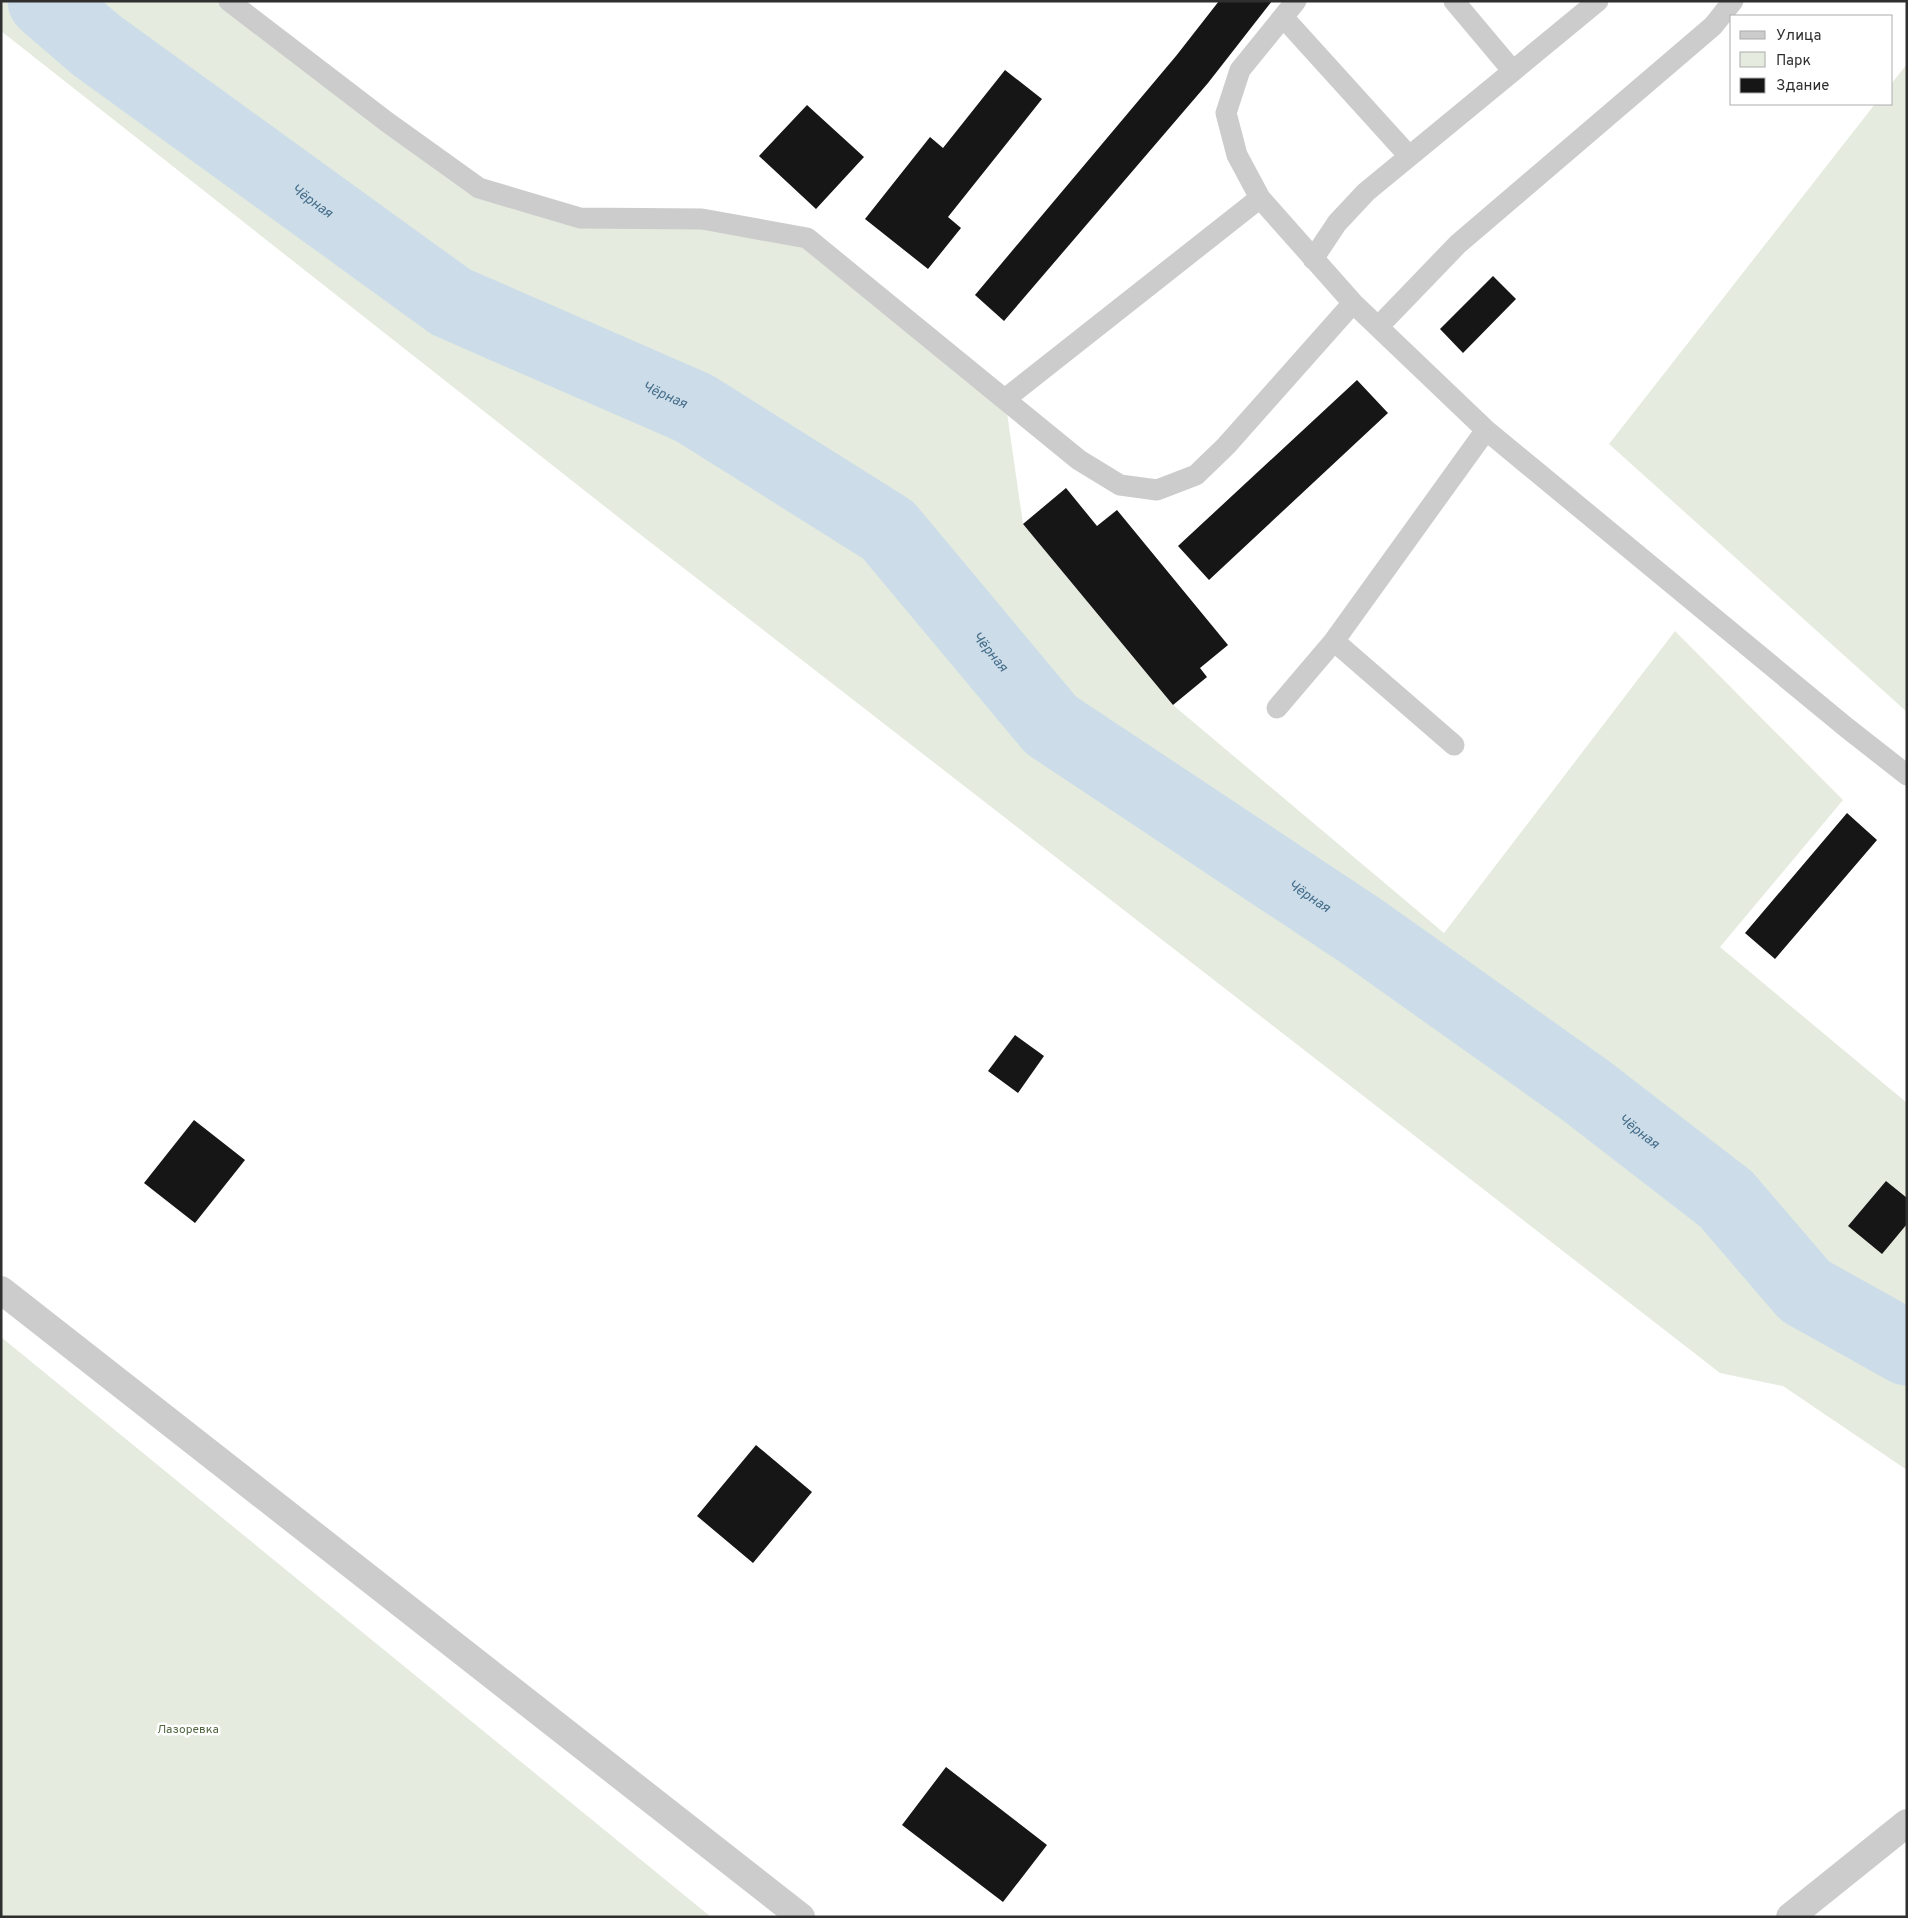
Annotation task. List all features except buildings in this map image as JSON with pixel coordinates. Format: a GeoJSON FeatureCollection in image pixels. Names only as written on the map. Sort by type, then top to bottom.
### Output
{"type":"FeatureCollection","features":[{"type":"Feature","properties":{"kind":"street"},"geometry":{"type":"LineString","coordinates":[[1,1290],[801,1917]]}},
{"type":"Feature","properties":{"kind":"street"},"geometry":{"type":"LineString","coordinates":[[1790,1917],[1907,1823]]}},
{"type":"Feature","properties":{"kind":"lane"},"geometry":{"type":"LineString","coordinates":[[229,1],[387,122],[479,188],[580,218],[702,219],[807,238],[1079,460],[1120,485],[1158,490],[1196,475],[1226,446],[1353,303]]}},
{"type":"Feature","properties":{"kind":"lane"},"geometry":{"type":"LineString","coordinates":[[1454,1],[1512,70]]}},
{"type":"Feature","properties":{"kind":"lane"},"geometry":{"type":"LineString","coordinates":[[1313,259],[1338,223],[1366,192],[1598,1]]}},
{"type":"Feature","properties":{"kind":"lane"},"geometry":{"type":"LineString","coordinates":[[1378,327],[1458,244],[1713,26],[1733,1]]}},
{"type":"Feature","properties":{"kind":"lane"},"geometry":{"type":"LineString","coordinates":[[1409,156],[1289,9],[1240,70],[1226,112],[1237,155],[1260,198],[1353,303],[1486,430],[1847,728],[1907,775]]}},
{"type":"Feature","properties":{"kind":"lane"},"geometry":{"type":"LineString","coordinates":[[1004,399],[1260,198]]}},
{"type":"Feature","properties":{"kind":"lane"},"geometry":{"type":"LineString","coordinates":[[1277,708],[1334,641],[1486,430]]}},
{"type":"Feature","properties":{"kind":"lane"},"geometry":{"type":"LineString","coordinates":[[1334,641],[1454,745]]}},
{"type":"Feature","properties":{"kind":"green space"},"geometry":{"type":"Polygon","coordinates":[[[1,1],[229,1],[479,188],[580,218],[807,238],[1005,399],[1023,524],[1173,705],[1444,933],[1675,631],[1843,800],[1720,947],[1907,1103],[1907,1470],[1783,1386],[1720,1373],[641,535],[1,31],[1,1]]]}},
{"type":"Feature","properties":{"kind":"green space"},"geometry":{"type":"Polygon","coordinates":[[[1907,64],[1907,712],[1609,444],[1874,105],[1893,105],[1893,82],[1907,64]]]}},
{"type":"Feature","properties":{"kind":"green space","name":"Лазоревка"},"geometry":{"type":"Polygon","coordinates":[[[1,1337],[711,1917],[1,1917],[1,1337]]]}},
{"type":"Feature","properties":{"kind":"waterway","name":"Чёрная"},"geometry":{"type":"LineString","coordinates":[[45,1],[96,45],[451,302],[694,408],[888,530],[1051,725],[1364,933],[1585,1090],[1726,1199],[1805,1291],[1907,1348]]}}]}
